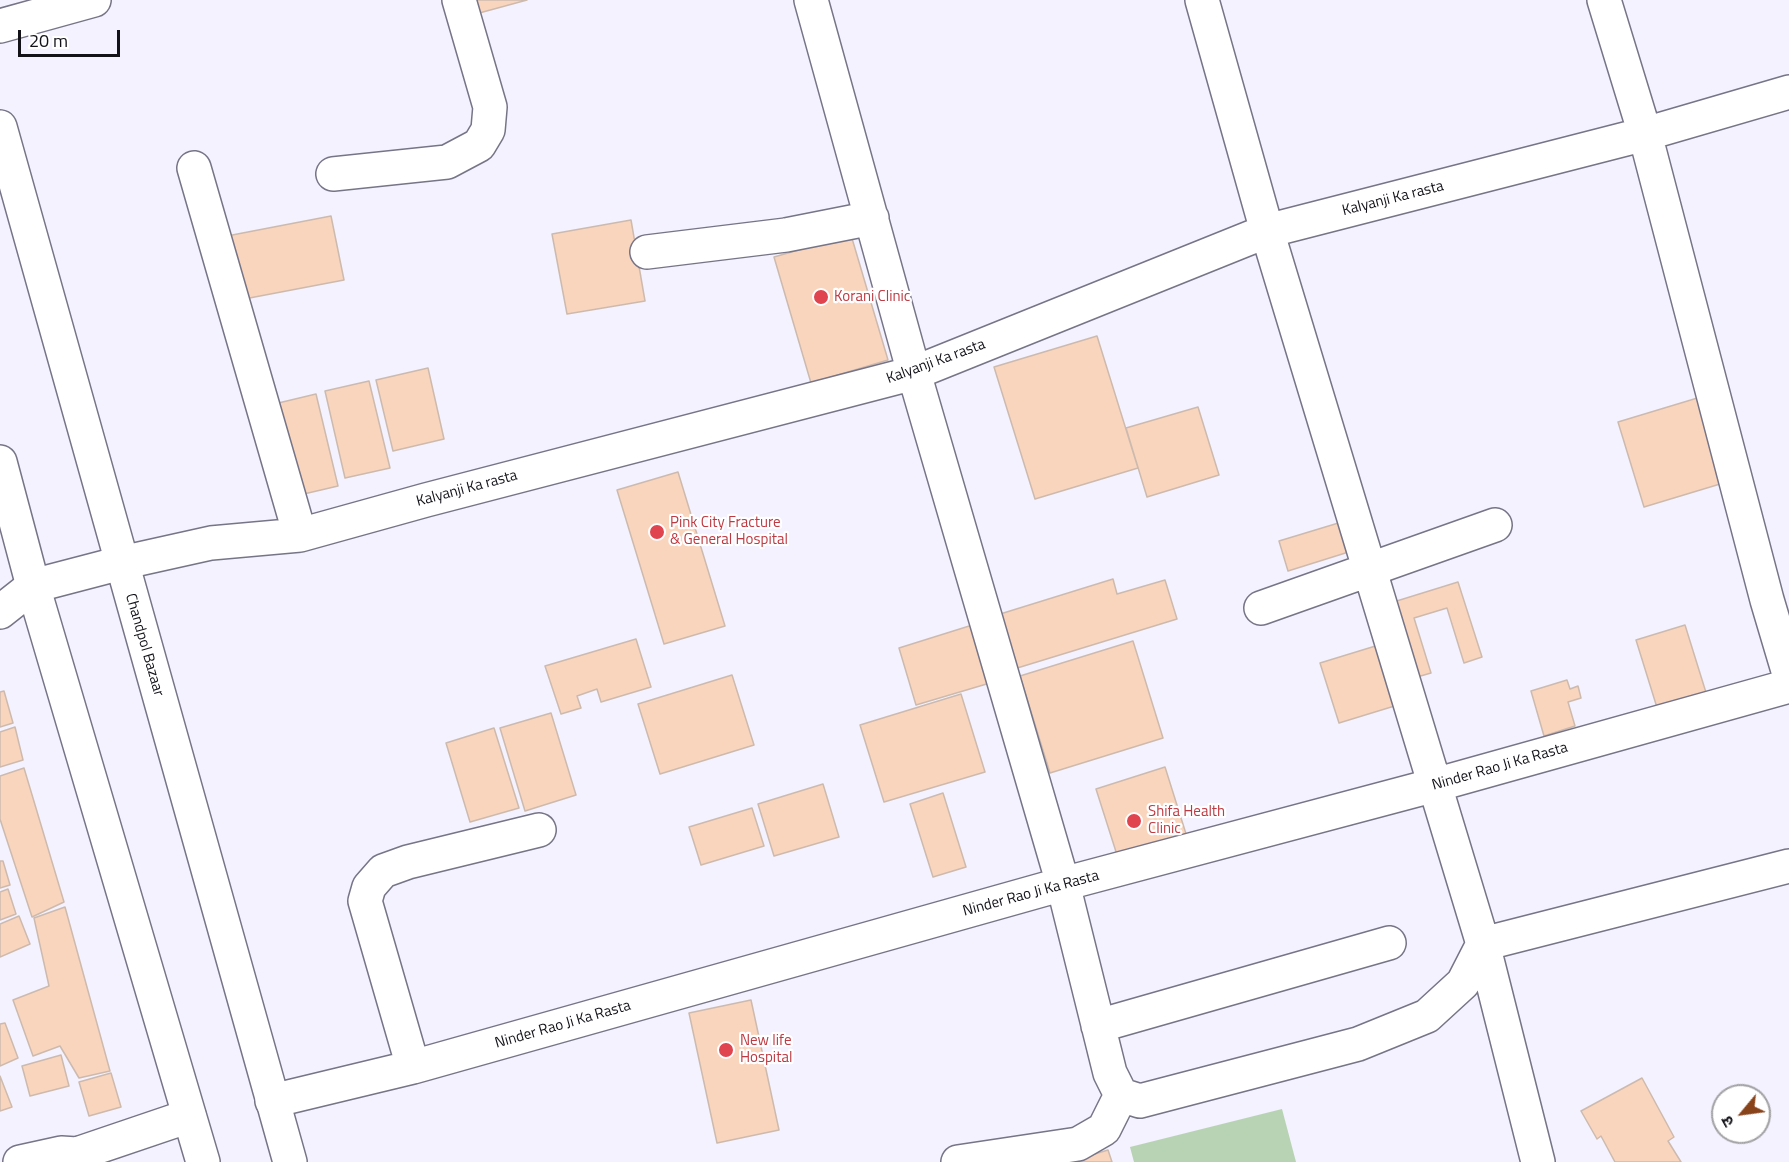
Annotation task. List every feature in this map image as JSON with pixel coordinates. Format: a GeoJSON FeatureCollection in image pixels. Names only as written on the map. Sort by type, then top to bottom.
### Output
{"type":"FeatureCollection","features":[{"type":"Feature","properties":{"kind":"street"},"geometry":{"type":"LineString","coordinates":[[0,26],[94,0]]}},
{"type":"Feature","properties":{"kind":"street"},"geometry":{"type":"LineString","coordinates":[[333,174],[447,162],[479,145],[488,130],[490,107],[459,0]]}},
{"type":"Feature","properties":{"kind":"street"},"geometry":{"type":"LineString","coordinates":[[811,0],[914,373],[1063,884],[1110,1074],[1120,1095],[1140,1101],[1358,1044],[1427,1016],[1463,983],[1483,944],[1789,866]]}},
{"type":"Feature","properties":{"kind":"street"},"geometry":{"type":"LineString","coordinates":[[1202,0],[1267,231],[1483,944],[1538,1162]]}},
{"type":"Feature","properties":{"kind":"street"},"geometry":{"type":"LineString","coordinates":[[1604,0],[1644,134],[1767,600],[1789,674]]}},
{"type":"Feature","properties":{"kind":"street","name":"Kalyanji Ka rasta"},"geometry":{"type":"LineString","coordinates":[[33,586],[211,543],[300,535],[914,373],[1267,231],[1644,134],[1789,92]]}},
{"type":"Feature","properties":{"kind":"street","name":"Chandpol Bazaar"},"geometry":{"type":"LineString","coordinates":[[0,127],[290,1162]]}},
{"type":"Feature","properties":{"kind":"street"},"geometry":{"type":"LineString","coordinates":[[194,168],[300,535]]}},
{"type":"Feature","properties":{"kind":"street"},"geometry":{"type":"LineString","coordinates":[[647,252],[786,235],[872,218]]}},
{"type":"Feature","properties":{"kind":"street"},"geometry":{"type":"LineString","coordinates":[[0,462],[33,586],[203,1162]]}},
{"type":"Feature","properties":{"kind":"street"},"geometry":{"type":"LineString","coordinates":[[1261,608],[1495,525]]}},
{"type":"Feature","properties":{"kind":"street"},"geometry":{"type":"LineString","coordinates":[[0,612],[33,586]]}},
{"type":"Feature","properties":{"kind":"street","name":"Ninder Rao Ji Ka Rasta"},"geometry":{"type":"LineString","coordinates":[[272,1101],[413,1067],[1063,884],[1435,785],[1789,686]]}},
{"type":"Feature","properties":{"kind":"street"},"geometry":{"type":"LineString","coordinates":[[413,1067],[365,901],[369,887],[383,871],[408,862],[539,830]]}},
{"type":"Feature","properties":{"kind":"street"},"geometry":{"type":"LineString","coordinates":[[1098,1026],[1389,943]]}},
{"type":"Feature","properties":{"kind":"street"},"geometry":{"type":"LineString","coordinates":[[958,1162],[1078,1144],[1104,1130],[1120,1095]]}},
{"type":"Feature","properties":{"kind":"street"},"geometry":{"type":"LineString","coordinates":[[20,1162],[61,1153],[77,1154],[189,1116]]}},
{"type":"Feature","properties":{"kind":"green space"},"geometry":{"type":"Polygon","coordinates":[[[1282,1109],[1296,1162],[1134,1162],[1130,1147],[1282,1109]]]}},
{"type":"Feature","properties":{"kind":"building"},"geometry":{"type":"Polygon","coordinates":[[[468,0],[527,0],[472,15],[468,0]]]}},
{"type":"Feature","properties":{"kind":"building"},"geometry":{"type":"Polygon","coordinates":[[[331,216],[344,280],[239,300],[227,236],[331,216]]]}},
{"type":"Feature","properties":{"kind":"building"},"geometry":{"type":"Polygon","coordinates":[[[631,220],[645,301],[567,314],[552,234],[631,220]]]}},
{"type":"Feature","properties":{"kind":"building"},"geometry":{"type":"Polygon","coordinates":[[[851,235],[888,360],[811,383],[774,257],[851,235]]]}},
{"type":"Feature","properties":{"kind":"building"},"geometry":{"type":"Polygon","coordinates":[[[1097,336],[1138,468],[1035,499],[994,367],[1097,336]]]}},
{"type":"Feature","properties":{"kind":"building"},"geometry":{"type":"Polygon","coordinates":[[[428,368],[444,439],[393,451],[376,380],[428,368]]]}},
{"type":"Feature","properties":{"kind":"building"},"geometry":{"type":"Polygon","coordinates":[[[369,381],[390,468],[345,478],[325,391],[369,381]]]}},
{"type":"Feature","properties":{"kind":"building"},"geometry":{"type":"Polygon","coordinates":[[[316,394],[338,486],[291,497],[270,405],[316,394]]]}},
{"type":"Feature","properties":{"kind":"building"},"geometry":{"type":"Polygon","coordinates":[[[1704,396],[1730,481],[1644,507],[1618,422],[1704,396]]]}},
{"type":"Feature","properties":{"kind":"building"},"geometry":{"type":"Polygon","coordinates":[[[1198,407],[1219,475],[1147,497],[1126,428],[1198,407]]]}},
{"type":"Feature","properties":{"kind":"building"},"geometry":{"type":"Polygon","coordinates":[[[678,472],[725,626],[664,644],[617,490],[678,472]]]}},
{"type":"Feature","properties":{"kind":"building"},"geometry":{"type":"Polygon","coordinates":[[[1345,521],[1355,550],[1288,571],[1279,541],[1345,521]]]}},
{"type":"Feature","properties":{"kind":"building"},"geometry":{"type":"Polygon","coordinates":[[[1113,579],[1117,594],[1165,580],[1177,619],[1014,669],[997,615],[1113,579]]]}},
{"type":"Feature","properties":{"kind":"building"},"geometry":{"type":"Polygon","coordinates":[[[1458,582],[1482,657],[1464,663],[1447,608],[1414,618],[1431,673],[1410,679],[1387,604],[1458,582]]]}},
{"type":"Feature","properties":{"kind":"building"},"geometry":{"type":"Polygon","coordinates":[[[982,622],[1000,680],[916,705],[899,648],[982,622]]]}},
{"type":"Feature","properties":{"kind":"building"},"geometry":{"type":"Polygon","coordinates":[[[1685,625],[1708,699],[1659,714],[1636,640],[1685,625]]]}},
{"type":"Feature","properties":{"kind":"building"},"geometry":{"type":"Polygon","coordinates":[[[636,639],[651,687],[601,702],[597,689],[577,696],[581,708],[561,714],[545,666],[636,639]]]}},
{"type":"Feature","properties":{"kind":"building"},"geometry":{"type":"Polygon","coordinates":[[[1133,641],[1163,738],[1050,773],[1020,676],[1133,641]]]}},
{"type":"Feature","properties":{"kind":"building"},"geometry":{"type":"Polygon","coordinates":[[[1382,644],[1401,704],[1339,723],[1320,663],[1382,644]]]}},
{"type":"Feature","properties":{"kind":"building"},"geometry":{"type":"Polygon","coordinates":[[[732,675],[754,745],[660,774],[638,704],[732,675]]]}},
{"type":"Feature","properties":{"kind":"building"},"geometry":{"type":"Polygon","coordinates":[[[1567,680],[1570,689],[1578,686],[1581,698],[1568,702],[1575,726],[1544,736],[1531,691],[1567,680]]]}},
{"type":"Feature","properties":{"kind":"building"},"geometry":{"type":"Polygon","coordinates":[[[4,691],[13,723],[0,727],[0,692],[4,691]]]}},
{"type":"Feature","properties":{"kind":"building"},"geometry":{"type":"Polygon","coordinates":[[[961,694],[985,772],[884,802],[860,725],[961,694]]]}},
{"type":"Feature","properties":{"kind":"building"},"geometry":{"type":"Polygon","coordinates":[[[551,713],[576,795],[525,811],[500,728],[551,713]]]}},
{"type":"Feature","properties":{"kind":"building"},"geometry":{"type":"Polygon","coordinates":[[[15,727],[23,760],[0,767],[0,732],[15,727]]]}},
{"type":"Feature","properties":{"kind":"building"},"geometry":{"type":"Polygon","coordinates":[[[494,728],[519,808],[470,822],[446,743],[494,728]]]}},
{"type":"Feature","properties":{"kind":"building"},"geometry":{"type":"Polygon","coordinates":[[[1165,767],[1187,837],[1118,858],[1096,789],[1165,767]]]}},
{"type":"Feature","properties":{"kind":"building"},"geometry":{"type":"Polygon","coordinates":[[[24,768],[64,902],[32,917],[0,819],[0,776],[24,768]]]}},
{"type":"Feature","properties":{"kind":"building"},"geometry":{"type":"Polygon","coordinates":[[[823,784],[839,837],[774,856],[758,804],[823,784]]]}},
{"type":"Feature","properties":{"kind":"building"},"geometry":{"type":"Polygon","coordinates":[[[943,793],[966,867],[933,877],[910,804],[943,793]]]}},
{"type":"Feature","properties":{"kind":"building"},"geometry":{"type":"Polygon","coordinates":[[[752,808],[764,846],[701,865],[689,827],[752,808]]]}},
{"type":"Feature","properties":{"kind":"building"},"geometry":{"type":"Polygon","coordinates":[[[0,861],[3,861],[10,885],[0,888],[0,861]]]}},
{"type":"Feature","properties":{"kind":"building"},"geometry":{"type":"Polygon","coordinates":[[[8,889],[16,914],[0,920],[0,892],[8,889]]]}},
{"type":"Feature","properties":{"kind":"building"},"geometry":{"type":"Polygon","coordinates":[[[65,907],[110,1071],[79,1078],[60,1046],[33,1056],[13,1000],[49,986],[34,918],[65,907]]]}},
{"type":"Feature","properties":{"kind":"building"},"geometry":{"type":"Polygon","coordinates":[[[19,916],[30,944],[0,957],[0,924],[19,916]]]}},
{"type":"Feature","properties":{"kind":"building"},"geometry":{"type":"Polygon","coordinates":[[[751,1000],[779,1130],[717,1143],[689,1013],[751,1000]]]}},
{"type":"Feature","properties":{"kind":"building"},"geometry":{"type":"Polygon","coordinates":[[[5,1023],[18,1058],[0,1066],[0,1024],[5,1023]]]}},
{"type":"Feature","properties":{"kind":"building"},"geometry":{"type":"Polygon","coordinates":[[[61,1055],[69,1086],[30,1096],[22,1066],[61,1055]]]}},
{"type":"Feature","properties":{"kind":"building"},"geometry":{"type":"Polygon","coordinates":[[[111,1073],[121,1107],[89,1116],[79,1082],[111,1073]]]}},
{"type":"Feature","properties":{"kind":"building"},"geometry":{"type":"Polygon","coordinates":[[[0,1076],[12,1107],[0,1111],[0,1076]]]}},
{"type":"Feature","properties":{"kind":"building"},"geometry":{"type":"Polygon","coordinates":[[[1642,1078],[1674,1137],[1668,1141],[1681,1162],[1615,1162],[1601,1136],[1597,1139],[1581,1111],[1642,1078]]]}},
{"type":"Feature","properties":{"kind":"building"},"geometry":{"type":"Polygon","coordinates":[[[1108,1150],[1112,1162],[1068,1162],[1108,1150]]]}},
{"type":"Feature","properties":{"kind":"place","name":"Korani Clinic"},"geometry":{"type":"Point","coordinates":[821,297]}},
{"type":"Feature","properties":{"kind":"place","name":"Pink City Fracture & General Hospital"},"geometry":{"type":"Point","coordinates":[657,532]}},
{"type":"Feature","properties":{"kind":"place","name":"Shifa Health Clinic"},"geometry":{"type":"Point","coordinates":[1134,821]}},
{"type":"Feature","properties":{"kind":"place","name":"New life Hospital"},"geometry":{"type":"Point","coordinates":[726,1050]}}]}
